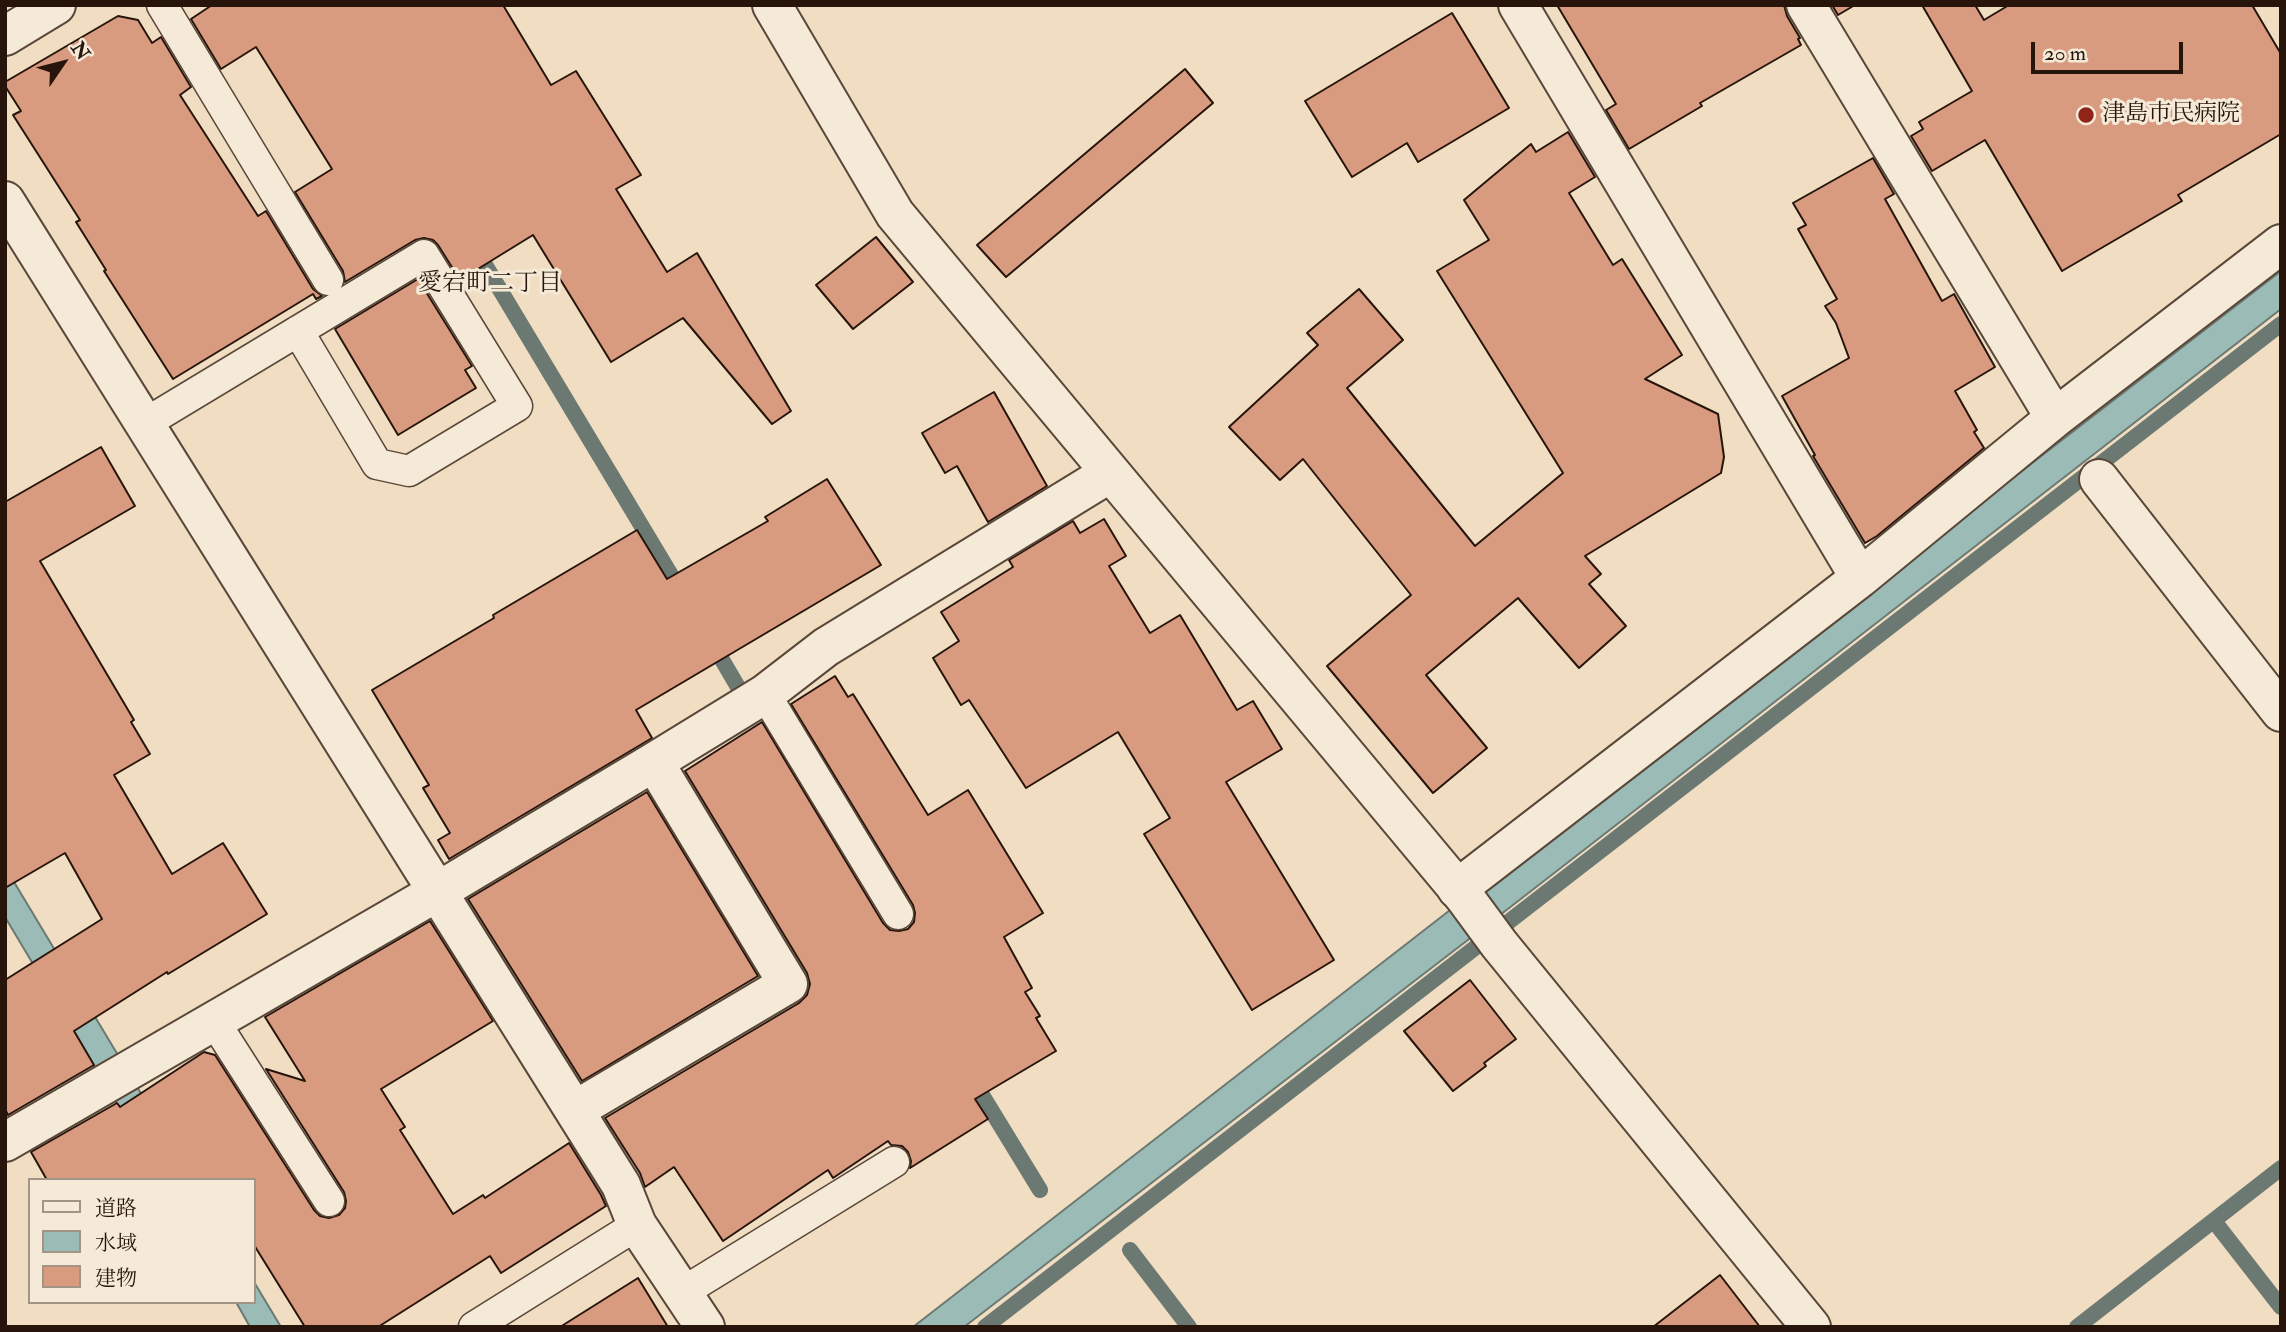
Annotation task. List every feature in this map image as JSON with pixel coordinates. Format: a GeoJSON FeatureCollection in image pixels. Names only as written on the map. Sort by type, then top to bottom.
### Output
{"type":"FeatureCollection","features":[{"type":"Feature","properties":{"kind":"street"},"geometry":{"type":"LineString","coordinates":[[5,36],[56,5]]}},
{"type":"Feature","properties":{"kind":"street"},"geometry":{"type":"LineString","coordinates":[[772,5],[895,214],[1460,892],[1499,944],[1811,1327]]}},
{"type":"Feature","properties":{"kind":"street"},"geometry":{"type":"LineString","coordinates":[[1518,5],[1860,579]]}},
{"type":"Feature","properties":{"kind":"street"},"geometry":{"type":"LineString","coordinates":[[1806,5],[2055,418]]}},
{"type":"Feature","properties":{"kind":"street"},"geometry":{"type":"LineString","coordinates":[[5,201],[575,1110],[621,1185],[637,1225],[705,1327]]}},
{"type":"Feature","properties":{"kind":"street"},"geometry":{"type":"LineString","coordinates":[[1460,892],[1860,579],[2055,418],[2281,244]]}},
{"type":"Feature","properties":{"kind":"street"},"geometry":{"type":"LineString","coordinates":[[5,1142],[437,892],[654,762],[765,694],[826,647],[1110,473]]}},
{"type":"Feature","properties":{"kind":"street"},"geometry":{"type":"LineString","coordinates":[[2099,479],[2281,712]]}},
{"type":"Feature","properties":{"kind":"street"},"geometry":{"type":"LineString","coordinates":[[575,1110],[788,984],[654,762]]}},
{"type":"Feature","properties":{"kind":"lane"},"geometry":{"type":"LineString","coordinates":[[162,5],[328,280]]}},
{"type":"Feature","properties":{"kind":"lane"},"geometry":{"type":"LineString","coordinates":[[144,424],[298,331],[424,255],[517,406],[409,471],[377,464],[298,331]]}},
{"type":"Feature","properties":{"kind":"lane"},"geometry":{"type":"LineString","coordinates":[[765,694],[898,914]]}},
{"type":"Feature","properties":{"kind":"lane"},"geometry":{"type":"LineString","coordinates":[[214,1021],[329,1201]]}},
{"type":"Feature","properties":{"kind":"lane"},"geometry":{"type":"LineString","coordinates":[[683,1292],[894,1162]]}},
{"type":"Feature","properties":{"kind":"lane"},"geometry":{"type":"LineString","coordinates":[[474,1327],[637,1225]]}},
{"type":"Feature","properties":{"kind":"water"},"geometry":{"type":"Polygon","coordinates":[[[2281,271],[2281,309],[1473,936],[964,1327],[913,1327],[1454,907],[2281,271]]]}},
{"type":"Feature","properties":{"kind":"water"},"geometry":{"type":"Polygon","coordinates":[[[5,867],[192,1178],[161,1178],[5,917],[5,867]]]}},
{"type":"Feature","properties":{"kind":"water"},"geometry":{"type":"Polygon","coordinates":[[[256,1285],[281,1327],[250,1327],[237,1304],[256,1304],[256,1285]]]}},
{"type":"Feature","properties":{"kind":"building"},"geometry":{"type":"Polygon","coordinates":[[[212,5],[503,5],[551,85],[576,71],[641,175],[616,189],[667,272],[697,253],[791,411],[772,424],[683,318],[611,362],[533,235],[460,280],[438,245],[433,240],[424,238],[415,240],[345,282],[343,271],[295,192],[332,169],[256,47],[221,69],[191,19],[212,5]]]}},
{"type":"Feature","properties":{"kind":"building"},"geometry":{"type":"Polygon","coordinates":[[[1557,5],[1784,5],[1801,45],[1700,103],[1702,106],[1629,149],[1606,110],[1616,104],[1557,5]]]}},
{"type":"Feature","properties":{"kind":"building"},"geometry":{"type":"Polygon","coordinates":[[[1832,5],[1855,5],[1838,15],[1832,5]]]}},
{"type":"Feature","properties":{"kind":"building"},"geometry":{"type":"Polygon","coordinates":[[[1922,5],[1975,5],[1984,20],[2009,5],[2252,5],[2281,54],[2281,134],[2178,195],[2182,201],[2062,271],[1985,140],[1932,171],[1911,136],[1923,129],[1919,122],[1972,91],[1922,5]]]}},
{"type":"Feature","properties":{"kind":"building"},"geometry":{"type":"Polygon","coordinates":[[[1452,13],[1509,108],[1418,162],[1407,143],[1352,177],[1305,101],[1452,13]]]}},
{"type":"Feature","properties":{"kind":"building"},"geometry":{"type":"Polygon","coordinates":[[[118,16],[138,20],[152,43],[161,37],[191,87],[180,95],[258,216],[266,211],[313,289],[322,296],[316,299],[313,294],[173,379],[104,271],[106,270],[76,222],[80,220],[13,115],[21,111],[5,86],[5,82],[118,16]]]}},
{"type":"Feature","properties":{"kind":"building"},"geometry":{"type":"Polygon","coordinates":[[[1185,69],[1213,103],[1006,277],[977,245],[1185,69]]]}},
{"type":"Feature","properties":{"kind":"building"},"geometry":{"type":"Polygon","coordinates":[[[1568,132],[1595,177],[1569,193],[1613,265],[1622,259],[1682,355],[1645,379],[1718,414],[1724,457],[1721,473],[1585,556],[1601,574],[1589,584],[1626,626],[1579,668],[1518,598],[1426,675],[1487,748],[1433,793],[1327,666],[1411,595],[1303,459],[1280,480],[1229,427],[1318,345],[1307,333],[1359,289],[1403,340],[1347,388],[1475,546],[1563,473],[1437,271],[1489,240],[1464,200],[1531,144],[1536,152],[1568,132]]]}},
{"type":"Feature","properties":{"kind":"building"},"geometry":{"type":"Polygon","coordinates":[[[1873,158],[1894,194],[1885,199],[1942,301],[1954,294],[1995,367],[1955,391],[1984,448],[1865,543],[1813,456],[1815,455],[1782,396],[1849,358],[1836,323],[1825,306],[1837,299],[1798,229],[1806,225],[1793,203],[1873,158]]]}},
{"type":"Feature","properties":{"kind":"building"},"geometry":{"type":"Polygon","coordinates":[[[876,237],[913,282],[853,329],[816,285],[876,237]]]}},
{"type":"Feature","properties":{"kind":"building"},"geometry":{"type":"Polygon","coordinates":[[[418,279],[472,366],[465,370],[476,388],[398,435],[335,329],[418,279]]]}},
{"type":"Feature","properties":{"kind":"building"},"geometry":{"type":"Polygon","coordinates":[[[994,392],[1047,486],[988,522],[957,466],[945,473],[922,433],[994,392]]]}},
{"type":"Feature","properties":{"kind":"building"},"geometry":{"type":"Polygon","coordinates":[[[101,447],[135,506],[40,561],[134,720],[131,722],[150,754],[114,775],[172,874],[223,843],[267,914],[168,974],[167,972],[74,1031],[94,1065],[8,1115],[5,1109],[5,980],[102,919],[65,853],[5,888],[5,502],[101,447]]]}},
{"type":"Feature","properties":{"kind":"building"},"geometry":{"type":"Polygon","coordinates":[[[827,479],[881,565],[636,710],[652,738],[449,859],[438,840],[450,833],[423,788],[429,785],[372,690],[637,530],[667,579],[768,521],[765,517],[827,479]]]}},
{"type":"Feature","properties":{"kind":"building"},"geometry":{"type":"Polygon","coordinates":[[[1104,519],[1126,556],[1109,566],[1150,633],[1180,615],[1237,710],[1253,701],[1282,749],[1226,782],[1334,960],[1252,1010],[1144,834],[1170,818],[1118,732],[1026,788],[969,700],[961,705],[933,658],[959,641],[941,612],[1013,567],[1009,560],[1073,521],[1080,533],[1104,519]]]}},
{"type":"Feature","properties":{"kind":"building"},"geometry":{"type":"Polygon","coordinates":[[[835,676],[848,697],[853,694],[928,815],[968,790],[1043,913],[1004,937],[1032,988],[1025,992],[1040,1016],[1036,1018],[1056,1051],[975,1099],[988,1119],[910,1168],[908,1152],[902,1146],[891,1145],[888,1141],[833,1178],[828,1170],[723,1241],[674,1167],[645,1187],[640,1173],[605,1118],[799,1003],[807,995],[810,984],[807,973],[685,771],[762,722],[883,923],[890,930],[899,931],[908,929],[914,922],[913,905],[791,704],[835,676]]]}},
{"type":"Feature","properties":{"kind":"building"},"geometry":{"type":"Polygon","coordinates":[[[647,792],[758,976],[582,1081],[468,899],[647,792]]]}},
{"type":"Feature","properties":{"kind":"building"},"geometry":{"type":"Polygon","coordinates":[[[430,921],[493,1021],[381,1089],[405,1127],[400,1130],[453,1214],[483,1195],[485,1198],[569,1143],[606,1206],[501,1273],[490,1256],[378,1327],[305,1327],[256,1248],[256,1178],[46,1178],[31,1152],[117,1103],[120,1107],[204,1052],[215,1055],[314,1210],[320,1216],[329,1218],[339,1215],[345,1208],[344,1192],[266,1069],[305,1081],[265,1017],[430,921]]]}},
{"type":"Feature","properties":{"kind":"building"},"geometry":{"type":"Polygon","coordinates":[[[1470,980],[1516,1039],[1453,1091],[1404,1031],[1470,980]]]}},
{"type":"Feature","properties":{"kind":"building"},"geometry":{"type":"Polygon","coordinates":[[[1720,1275],[1760,1327],[1653,1327],[1720,1275]]]}},
{"type":"Feature","properties":{"kind":"building"},"geometry":{"type":"Polygon","coordinates":[[[638,1278],[668,1327],[560,1327],[638,1278]]]}},
{"type":"Feature","properties":{"kind":"waterway"},"geometry":{"type":"LineString","coordinates":[[475,248],[683,595]]}},
{"type":"Feature","properties":{"kind":"waterway"},"geometry":{"type":"LineString","coordinates":[[985,1327],[2281,324]]}},
{"type":"Feature","properties":{"kind":"waterway"},"geometry":{"type":"LineString","coordinates":[[711,641],[738,687]]}},
{"type":"Feature","properties":{"kind":"waterway"},"geometry":{"type":"LineString","coordinates":[[971,1077],[1040,1190]]}},
{"type":"Feature","properties":{"kind":"waterway"},"geometry":{"type":"LineString","coordinates":[[2077,1327],[2281,1168]]}},
{"type":"Feature","properties":{"kind":"waterway"},"geometry":{"type":"LineString","coordinates":[[2214,1221],[2281,1307]]}},
{"type":"Feature","properties":{"kind":"waterway"},"geometry":{"type":"LineString","coordinates":[[1130,1250],[1189,1327]]}},
{"type":"Feature","properties":{"kind":"place","name":"津島市民病院"},"geometry":{"type":"Point","coordinates":[2086,115]}},
{"type":"Feature","properties":{"kind":"district","name":"愛宕町二丁目"},"geometry":{"type":"Point","coordinates":[490,285]}}]}
